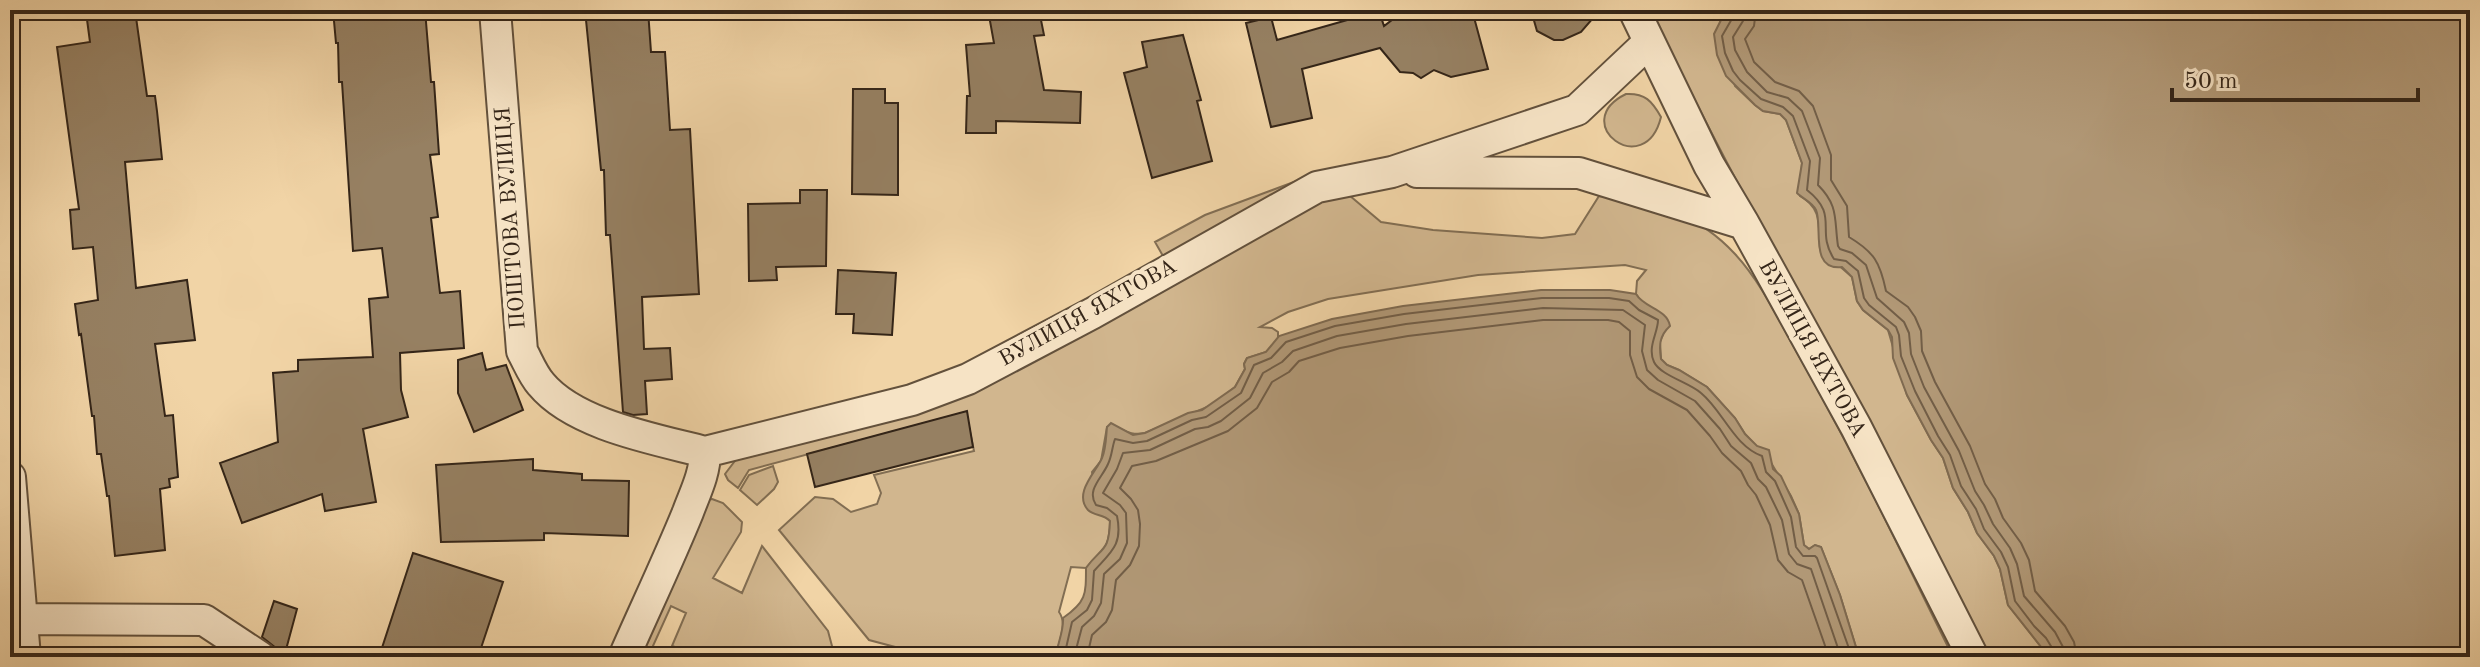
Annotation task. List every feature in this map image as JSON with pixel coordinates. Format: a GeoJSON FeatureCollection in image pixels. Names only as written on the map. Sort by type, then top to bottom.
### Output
{"type":"FeatureCollection","features":[{"type":"Feature","properties":{"kind":"street","name":"ПОШТОВА ВУЛИЦЯ"},"geometry":{"type":"LineString","coordinates":[[495,10],[522,351],[540,383],[567,405],[605,425],[705,452]]}},
{"type":"Feature","properties":{"kind":"street","name":"ВУЛИЦЯ ЯХТОВА"},"geometry":{"type":"LineString","coordinates":[[1634,10],[1709,165],[1856,427],[1973,657]]}},
{"type":"Feature","properties":{"kind":"street","name":"ВУЛИЦЯ ЯХТОВА"},"geometry":{"type":"LineString","coordinates":[[705,452],[912,400],[968,379],[1093,313],[1317,187],[1392,172],[1577,110],[1649,42]]}},
{"type":"Feature","properties":{"kind":"street"},"geometry":{"type":"LineString","coordinates":[[1392,172],[1579,173],[1744,224]]}},
{"type":"Feature","properties":{"kind":"street"},"geometry":{"type":"LineString","coordinates":[[624,657],[700,481],[705,452]]}},
{"type":"Feature","properties":{"kind":"street"},"geometry":{"type":"LineString","coordinates":[[10,477],[16,618],[25,657]]}},
{"type":"Feature","properties":{"kind":"street"},"geometry":{"type":"LineString","coordinates":[[16,618],[204,620],[260,657]]}},
{"type":"Feature","properties":{"kind":"shaded area"},"geometry":{"type":"Polygon","coordinates":[[[1651,10],[1726,10],[1720,21],[1735,86],[1763,111],[1780,114],[1786,120],[1802,163],[1800,196],[1816,212],[1820,249],[1852,277],[1857,301],[1863,310],[1888,330],[1907,395],[1943,458],[1953,488],[1977,533],[1994,556],[2008,605],[2049,657],[1990,657],[1882,449],[1728,165],[1651,10]]]}},
{"type":"Feature","properties":{"kind":"shaded area"},"geometry":{"type":"Polygon","coordinates":[[[1626,94],[1647,99],[1661,117],[1652,136],[1640,145],[1627,146],[1615,141],[1607,131],[1604,119],[1610,106],[1626,94]]]}},
{"type":"Feature","properties":{"kind":"shaded area"},"geometry":{"type":"Polygon","coordinates":[[[1310,176],[1163,256],[1155,242],[1205,215],[1310,176]]]}},
{"type":"Feature","properties":{"kind":"shaded area"},"geometry":{"type":"Polygon","coordinates":[[[1343,190],[1381,222],[1433,230],[1542,238],[1575,234],[1599,196],[1655,204],[1706,229],[1745,265],[1770,304],[1859,469],[1953,657],[1859,657],[1821,547],[1815,545],[1809,549],[1804,545],[1799,514],[1791,496],[1770,461],[1707,387],[1661,359],[1660,342],[1664,332],[1656,310],[1643,304],[1636,294],[1637,281],[1646,270],[1625,265],[1478,275],[1328,299],[1288,312],[1260,327],[1278,332],[1278,340],[1266,352],[1247,358],[1235,387],[1212,405],[1145,433],[1107,427],[1101,461],[1092,472],[1099,515],[1110,521],[1108,539],[1086,568],[1071,567],[1059,612],[1063,628],[1056,657],[933,657],[869,640],[779,530],[815,497],[833,499],[851,512],[877,504],[881,493],[874,475],[974,451],[966,412],[749,470],[738,488],[725,474],[741,453],[849,424],[1155,286],[1343,190]]]}},
{"type":"Feature","properties":{"kind":"shaded area"},"geometry":{"type":"Polygon","coordinates":[[[773,466],[778,482],[757,505],[740,490],[749,475],[773,466]]]}},
{"type":"Feature","properties":{"kind":"shaded area"},"geometry":{"type":"Polygon","coordinates":[[[707,500],[723,503],[742,522],[741,532],[713,578],[742,593],[762,546],[828,631],[832,646],[829,657],[705,657],[672,646],[686,613],[671,606],[648,657],[631,657],[707,500]]]}},
{"type":"Feature","properties":{"kind":"water"},"geometry":{"type":"Polygon","coordinates":[[[1726,10],[2470,10],[2470,657],[2049,657],[2008,605],[1994,556],[1977,533],[1953,488],[1943,458],[1907,395],[1893,358],[1892,337],[1857,301],[1852,277],[1842,267],[1825,262],[1821,255],[1816,210],[1797,193],[1802,163],[1786,120],[1780,114],[1763,111],[1726,76],[1717,55],[1714,34],[1726,10]]]}},
{"type":"Feature","properties":{"kind":"water"},"geometry":{"type":"Polygon","coordinates":[[[1541,290],[1610,290],[1636,294],[1665,316],[1670,326],[1661,341],[1661,359],[1707,387],[1745,434],[1757,446],[1769,450],[1773,469],[1781,476],[1799,514],[1804,545],[1809,549],[1815,545],[1821,547],[1859,657],[1056,657],[1063,618],[1080,602],[1085,591],[1086,568],[1108,539],[1110,521],[1088,510],[1083,497],[1087,483],[1102,458],[1107,427],[1111,423],[1133,435],[1202,410],[1235,387],[1247,358],[1266,352],[1279,336],[1332,319],[1403,306],[1541,290]]]}},
{"type":"Feature","properties":{"kind":"building"},"geometry":{"type":"Polygon","coordinates":[[[135,10],[147,96],[155,96],[157,111],[162,159],[125,162],[136,288],[187,280],[195,340],[155,344],[165,416],[173,415],[178,477],[169,479],[170,487],[160,489],[165,550],[115,556],[109,496],[101,454],[97,454],[94,416],[75,304],[98,300],[93,247],[73,249],[70,210],[79,209],[57,47],[90,42],[86,12],[135,10]]]}},
{"type":"Feature","properties":{"kind":"building"},"geometry":{"type":"Polygon","coordinates":[[[333,10],[425,10],[439,154],[430,155],[438,217],[431,218],[440,293],[460,291],[464,348],[400,353],[401,390],[408,417],[363,429],[376,502],[325,511],[322,494],[242,523],[220,463],[278,442],[273,373],[298,371],[298,360],[373,357],[369,299],[388,297],[382,248],[353,251],[342,82],[339,82],[333,10]]]}},
{"type":"Feature","properties":{"kind":"building"},"geometry":{"type":"Polygon","coordinates":[[[585,10],[648,10],[651,52],[665,52],[670,130],[690,129],[699,294],[642,297],[644,349],[670,348],[672,379],[645,381],[647,414],[623,412],[610,235],[606,235],[604,170],[601,170],[585,10]]]}},
{"type":"Feature","properties":{"kind":"building"},"geometry":{"type":"Polygon","coordinates":[[[988,10],[1039,10],[1044,35],[1034,36],[1044,90],[1081,92],[1080,123],[996,121],[996,133],[966,133],[967,96],[970,96],[966,45],[994,43],[988,10]]]}},
{"type":"Feature","properties":{"kind":"building"},"geometry":{"type":"Polygon","coordinates":[[[1405,10],[1472,10],[1488,69],[1451,77],[1434,70],[1421,78],[1413,73],[1400,72],[1380,48],[1302,69],[1312,118],[1271,127],[1246,23],[1271,17],[1277,40],[1379,11],[1384,26],[1405,10]]]}},
{"type":"Feature","properties":{"kind":"building"},"geometry":{"type":"Polygon","coordinates":[[[1531,10],[1600,10],[1581,32],[1563,40],[1554,40],[1537,31],[1531,10]]]}},
{"type":"Feature","properties":{"kind":"building"},"geometry":{"type":"Polygon","coordinates":[[[1183,35],[1201,100],[1197,101],[1212,161],[1152,178],[1124,73],[1147,67],[1142,42],[1183,35]]]}},
{"type":"Feature","properties":{"kind":"building"},"geometry":{"type":"Polygon","coordinates":[[[853,89],[885,89],[885,103],[898,103],[898,195],[852,194],[853,89]]]}},
{"type":"Feature","properties":{"kind":"building"},"geometry":{"type":"Polygon","coordinates":[[[800,190],[827,190],[826,266],[776,267],[777,280],[749,281],[748,204],[800,203],[800,190]]]}},
{"type":"Feature","properties":{"kind":"building"},"geometry":{"type":"Polygon","coordinates":[[[838,270],[896,273],[892,335],[853,333],[854,314],[836,314],[838,270]]]}},
{"type":"Feature","properties":{"kind":"building"},"geometry":{"type":"Polygon","coordinates":[[[482,353],[486,370],[506,365],[523,410],[474,432],[458,393],[458,360],[482,353]]]}},
{"type":"Feature","properties":{"kind":"building"},"geometry":{"type":"Polygon","coordinates":[[[967,411],[973,447],[815,487],[807,454],[967,411]]]}},
{"type":"Feature","properties":{"kind":"building"},"geometry":{"type":"Polygon","coordinates":[[[533,459],[533,470],[582,474],[582,480],[629,481],[628,536],[544,533],[544,540],[441,542],[436,465],[533,459]]]}},
{"type":"Feature","properties":{"kind":"building"},"geometry":{"type":"Polygon","coordinates":[[[413,553],[503,582],[478,657],[379,657],[413,553]]]}},
{"type":"Feature","properties":{"kind":"building"},"geometry":{"type":"Polygon","coordinates":[[[274,601],[297,609],[284,657],[277,655],[276,648],[262,637],[274,601]]]}}]}
